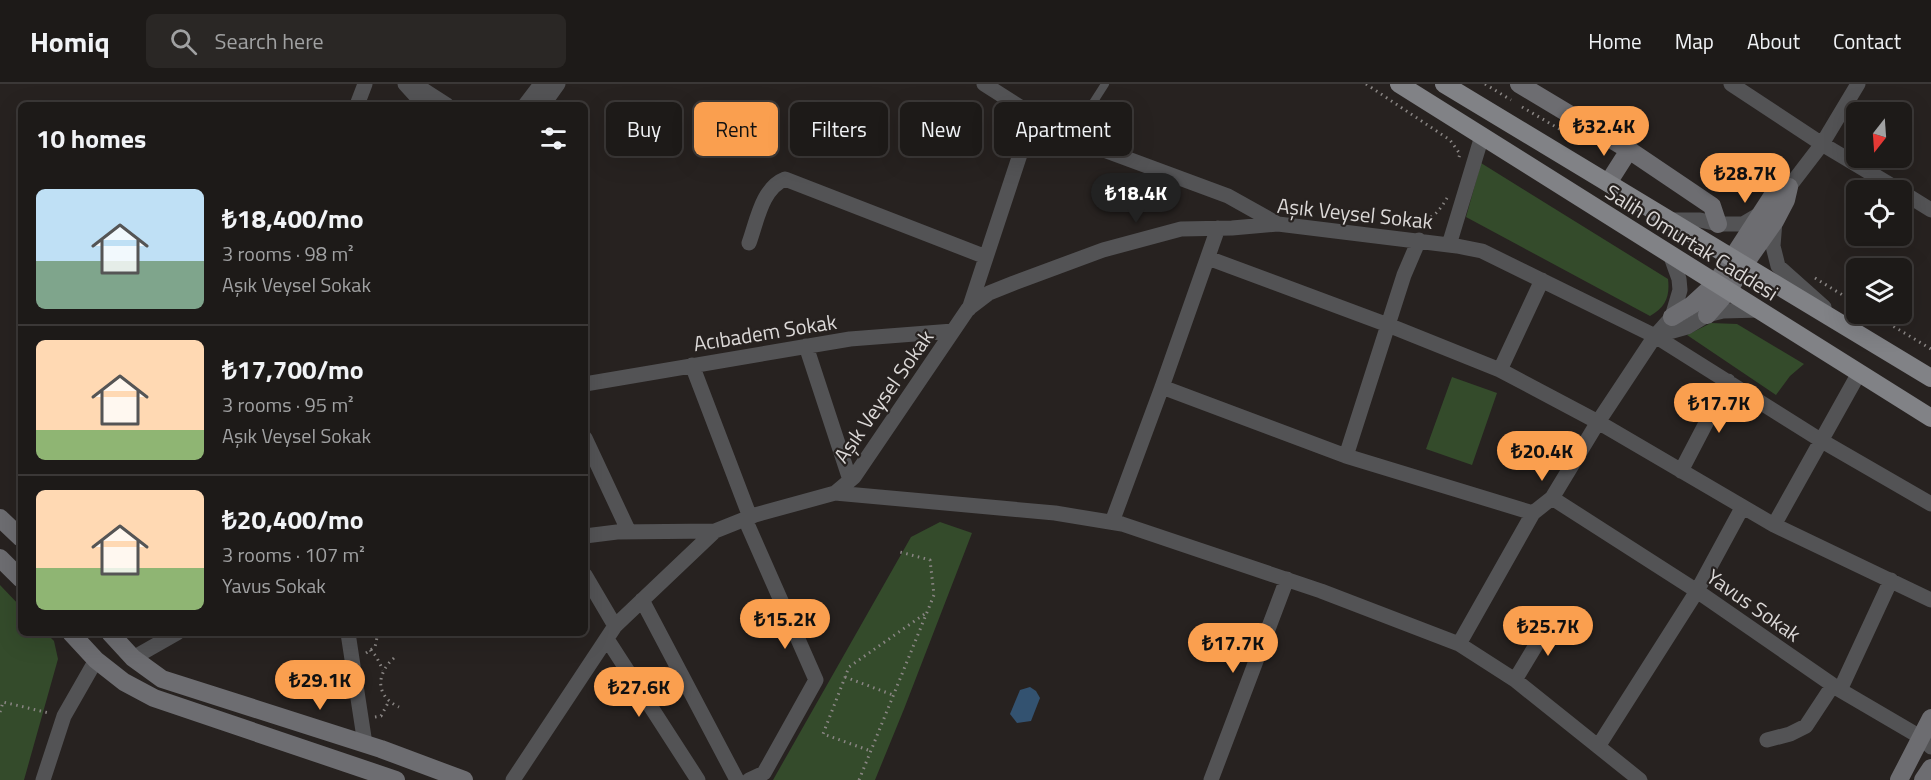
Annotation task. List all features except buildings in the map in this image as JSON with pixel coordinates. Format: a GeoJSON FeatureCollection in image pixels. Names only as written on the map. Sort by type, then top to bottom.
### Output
{"type":"FeatureCollection","features":[{"type":"Feature","properties":{"kind":"main road","name":"Salih Omurtak Caddesi"},"geometry":{"type":"LineString","coordinates":[[1399,84],[1931,418]]}},
{"type":"Feature","properties":{"kind":"main road","name":"Salih Omurtak Caddesi"},"geometry":{"type":"LineString","coordinates":[[1444,84],[1931,378]]}},
{"type":"Feature","properties":{"kind":"main road"},"geometry":{"type":"LineString","coordinates":[[1524,85],[1629,150],[1712,206],[1718,224]]}},
{"type":"Feature","properties":{"kind":"main road"},"geometry":{"type":"LineString","coordinates":[[1608,183],[1629,150]]}},
{"type":"Feature","properties":{"kind":"main road"},"geometry":{"type":"LineString","coordinates":[[1707,315],[1722,287],[1768,218],[1775,192],[1789,187]]}},
{"type":"Feature","properties":{"kind":"main road"},"geometry":{"type":"LineString","coordinates":[[1672,317],[1722,287]]}},
{"type":"Feature","properties":{"kind":"main road"},"geometry":{"type":"LineString","coordinates":[[0,518],[18,535]]}},
{"type":"Feature","properties":{"kind":"main road"},"geometry":{"type":"LineString","coordinates":[[0,558],[18,576]]}},
{"type":"Feature","properties":{"kind":"main road"},"geometry":{"type":"LineString","coordinates":[[74,636],[96,660],[124,682],[154,698],[385,778]]}},
{"type":"Feature","properties":{"kind":"main road"},"geometry":{"type":"LineString","coordinates":[[113,636],[133,658],[162,679],[365,744],[464,780]]}},
{"type":"Feature","properties":{"kind":"main road"},"geometry":{"type":"LineString","coordinates":[[1899,780],[1926,742],[1931,718]]}},
{"type":"Feature","properties":{"kind":"main road"},"geometry":{"type":"LineString","coordinates":[[1923,780],[1931,768]]}},
{"type":"Feature","properties":{"kind":"street"},"geometry":{"type":"LineString","coordinates":[[358,102],[365,84]]}},
{"type":"Feature","properties":{"kind":"street"},"geometry":{"type":"LineString","coordinates":[[405,84],[421,102]]}},
{"type":"Feature","properties":{"kind":"street"},"geometry":{"type":"LineString","coordinates":[[410,84],[442,102]]}},
{"type":"Feature","properties":{"kind":"street"},"geometry":{"type":"LineString","coordinates":[[527,102],[541,84]]}},
{"type":"Feature","properties":{"kind":"street"},"geometry":{"type":"LineString","coordinates":[[545,102],[558,84]]}},
{"type":"Feature","properties":{"kind":"street"},"geometry":{"type":"LineString","coordinates":[[985,84],[1013,102]]}},
{"type":"Feature","properties":{"kind":"street"},"geometry":{"type":"LineString","coordinates":[[1731,84],[1882,180]]}},
{"type":"Feature","properties":{"kind":"street"},"geometry":{"type":"LineString","coordinates":[[1789,187],[1822,144],[1858,84]]}},
{"type":"Feature","properties":{"kind":"street"},"geometry":{"type":"LineString","coordinates":[[1449,245],[1482,136]]}},
{"type":"Feature","properties":{"kind":"street"},"geometry":{"type":"LineString","coordinates":[[968,309],[1019,156]]}},
{"type":"Feature","properties":{"kind":"street"},"geometry":{"type":"LineString","coordinates":[[1120,156],[1228,196],[1278,224]]}},
{"type":"Feature","properties":{"kind":"street"},"geometry":{"type":"LineString","coordinates":[[749,243],[768,192],[776,182],[785,179],[986,257]]}},
{"type":"Feature","properties":{"kind":"street"},"geometry":{"type":"LineString","coordinates":[[1912,198],[1931,210]]}},
{"type":"Feature","properties":{"kind":"street"},"geometry":{"type":"LineString","coordinates":[[1671,220],[1743,224],[1768,218],[1778,266],[1846,327]]}},
{"type":"Feature","properties":{"kind":"street","name":"Aşık Veysel Sokak"},"geometry":{"type":"LineString","coordinates":[[513,780],[611,632],[715,531],[747,518],[835,493],[850,480],[968,309],[989,293],[1102,250],[1181,229],[1278,224],[1419,240],[1482,251],[1655,336],[1822,441],[1931,504]]}},
{"type":"Feature","properties":{"kind":"street"},"geometry":{"type":"LineString","coordinates":[[1112,522],[1218,228]]}},
{"type":"Feature","properties":{"kind":"street"},"geometry":{"type":"LineString","coordinates":[[1346,456],[1404,275],[1419,240]]}},
{"type":"Feature","properties":{"kind":"street"},"geometry":{"type":"LineString","coordinates":[[1459,645],[1533,513],[1552,498],[1598,422],[1655,336],[1672,317],[1680,290],[1679,279],[1670,254]]}},
{"type":"Feature","properties":{"kind":"street"},"geometry":{"type":"LineString","coordinates":[[1208,258],[1388,325],[1500,370],[1598,422],[1742,508],[1931,600]]}},
{"type":"Feature","properties":{"kind":"street"},"geometry":{"type":"LineString","coordinates":[[1500,370],[1542,280]]}},
{"type":"Feature","properties":{"kind":"street"},"geometry":{"type":"LineString","coordinates":[[1655,336],[1687,327],[1707,315],[1723,311],[1760,310]]}},
{"type":"Feature","properties":{"kind":"street","name":"Acıbadem Sokak"},"geometry":{"type":"LineString","coordinates":[[588,383],[850,339],[953,331]]}},
{"type":"Feature","properties":{"kind":"street"},"geometry":{"type":"LineString","coordinates":[[806,346],[850,480]]}},
{"type":"Feature","properties":{"kind":"street"},"geometry":{"type":"LineString","coordinates":[[692,365],[747,518],[816,680],[764,773],[749,780]]}},
{"type":"Feature","properties":{"kind":"street"},"geometry":{"type":"LineString","coordinates":[[1774,525],[1859,373]]}},
{"type":"Feature","properties":{"kind":"street"},"geometry":{"type":"LineString","coordinates":[[1681,471],[1728,381]]}},
{"type":"Feature","properties":{"kind":"street"},"geometry":{"type":"LineString","coordinates":[[1162,387],[1346,456],[1533,513]]}},
{"type":"Feature","properties":{"kind":"street"},"geometry":{"type":"LineString","coordinates":[[588,444],[629,532]]}},
{"type":"Feature","properties":{"kind":"street"},"geometry":{"type":"LineString","coordinates":[[835,493],[1055,513],[1112,522],[1184,543],[1287,579],[1459,645],[1515,680],[1640,780]]}},
{"type":"Feature","properties":{"kind":"street","name":"Yavus Sokak"},"geometry":{"type":"LineString","coordinates":[[1552,498],[1697,591],[1837,687],[1926,742]]}},
{"type":"Feature","properties":{"kind":"street"},"geometry":{"type":"LineString","coordinates":[[1599,746],[1697,591],[1742,508]]}},
{"type":"Feature","properties":{"kind":"street"},"geometry":{"type":"LineString","coordinates":[[588,536],[629,532],[715,531]]}},
{"type":"Feature","properties":{"kind":"street"},"geometry":{"type":"LineString","coordinates":[[1211,780],[1287,579]]}},
{"type":"Feature","properties":{"kind":"street"},"geometry":{"type":"LineString","coordinates":[[1767,740],[1790,734],[1806,726],[1837,687],[1891,580]]}},
{"type":"Feature","properties":{"kind":"street"},"geometry":{"type":"LineString","coordinates":[[588,582],[611,632],[698,780]]}},
{"type":"Feature","properties":{"kind":"street"},"geometry":{"type":"LineString","coordinates":[[642,600],[737,780]]}},
{"type":"Feature","properties":{"kind":"street"},"geometry":{"type":"LineString","coordinates":[[1515,680],[1552,617]]}},
{"type":"Feature","properties":{"kind":"street"},"geometry":{"type":"LineString","coordinates":[[133,658],[172,636]]}},
{"type":"Feature","properties":{"kind":"street"},"geometry":{"type":"LineString","coordinates":[[348,636],[365,744]]}},
{"type":"Feature","properties":{"kind":"street"},"geometry":{"type":"LineString","coordinates":[[45,779],[64,716],[96,660]]}},
{"type":"Feature","properties":{"kind":"lane"},"geometry":{"type":"LineString","coordinates":[[1093,102],[1105,84]]}},
{"type":"Feature","properties":{"kind":"path"},"geometry":{"type":"LineString","coordinates":[[1366,84],[1450,140],[1460,153],[1457,163]]}},
{"type":"Feature","properties":{"kind":"path"},"geometry":{"type":"LineString","coordinates":[[1408,224],[1437,214],[1449,193]]}},
{"type":"Feature","properties":{"kind":"path"},"geometry":{"type":"LineString","coordinates":[[1813,276],[1846,297]]}},
{"type":"Feature","properties":{"kind":"path"},"geometry":{"type":"LineString","coordinates":[[1890,324],[1931,349]]}},
{"type":"Feature","properties":{"kind":"path"},"geometry":{"type":"LineString","coordinates":[[859,780],[934,595],[930,560],[900,552]]}},
{"type":"Feature","properties":{"kind":"path"},"geometry":{"type":"LineString","coordinates":[[868,750],[823,734],[849,667],[926,613]]}},
{"type":"Feature","properties":{"kind":"path"},"geometry":{"type":"LineString","coordinates":[[363,654],[375,647],[377,636]]}},
{"type":"Feature","properties":{"kind":"path"},"geometry":{"type":"LineString","coordinates":[[370,650],[383,670]]}},
{"type":"Feature","properties":{"kind":"path"},"geometry":{"type":"LineString","coordinates":[[394,658],[383,670],[380,682],[389,701],[399,707]]}},
{"type":"Feature","properties":{"kind":"path"},"geometry":{"type":"LineString","coordinates":[[845,677],[893,695]]}},
{"type":"Feature","properties":{"kind":"path"},"geometry":{"type":"LineString","coordinates":[[0,712],[1,701],[64,716]]}},
{"type":"Feature","properties":{"kind":"path"},"geometry":{"type":"LineString","coordinates":[[373,717],[381,716],[389,701]]}},
{"type":"Feature","properties":{"kind":"green space"},"geometry":{"type":"Polygon","coordinates":[[[1481,163],[1668,279],[1668,291],[1663,305],[1650,316],[1466,217],[1481,163]]]}},
{"type":"Feature","properties":{"kind":"green space"},"geometry":{"type":"Polygon","coordinates":[[[1711,323],[1737,324],[1804,364],[1790,376],[1776,395],[1687,335],[1711,323]]]}},
{"type":"Feature","properties":{"kind":"green space"},"geometry":{"type":"Polygon","coordinates":[[[1452,377],[1497,393],[1472,465],[1426,449],[1452,377]]]}},
{"type":"Feature","properties":{"kind":"green space"},"geometry":{"type":"Polygon","coordinates":[[[940,522],[972,533],[875,780],[773,780],[911,537],[940,522]]]}},
{"type":"Feature","properties":{"kind":"green space"},"geometry":{"type":"Polygon","coordinates":[[[0,585],[18,604],[18,636],[49,636],[54,641],[58,659],[24,780],[0,780],[0,585]]]}},
{"type":"Feature","properties":{"kind":"water"},"geometry":{"type":"Polygon","coordinates":[[[1030,687],[1040,698],[1031,721],[1017,723],[1010,714],[1020,690],[1030,687]]]}}]}
